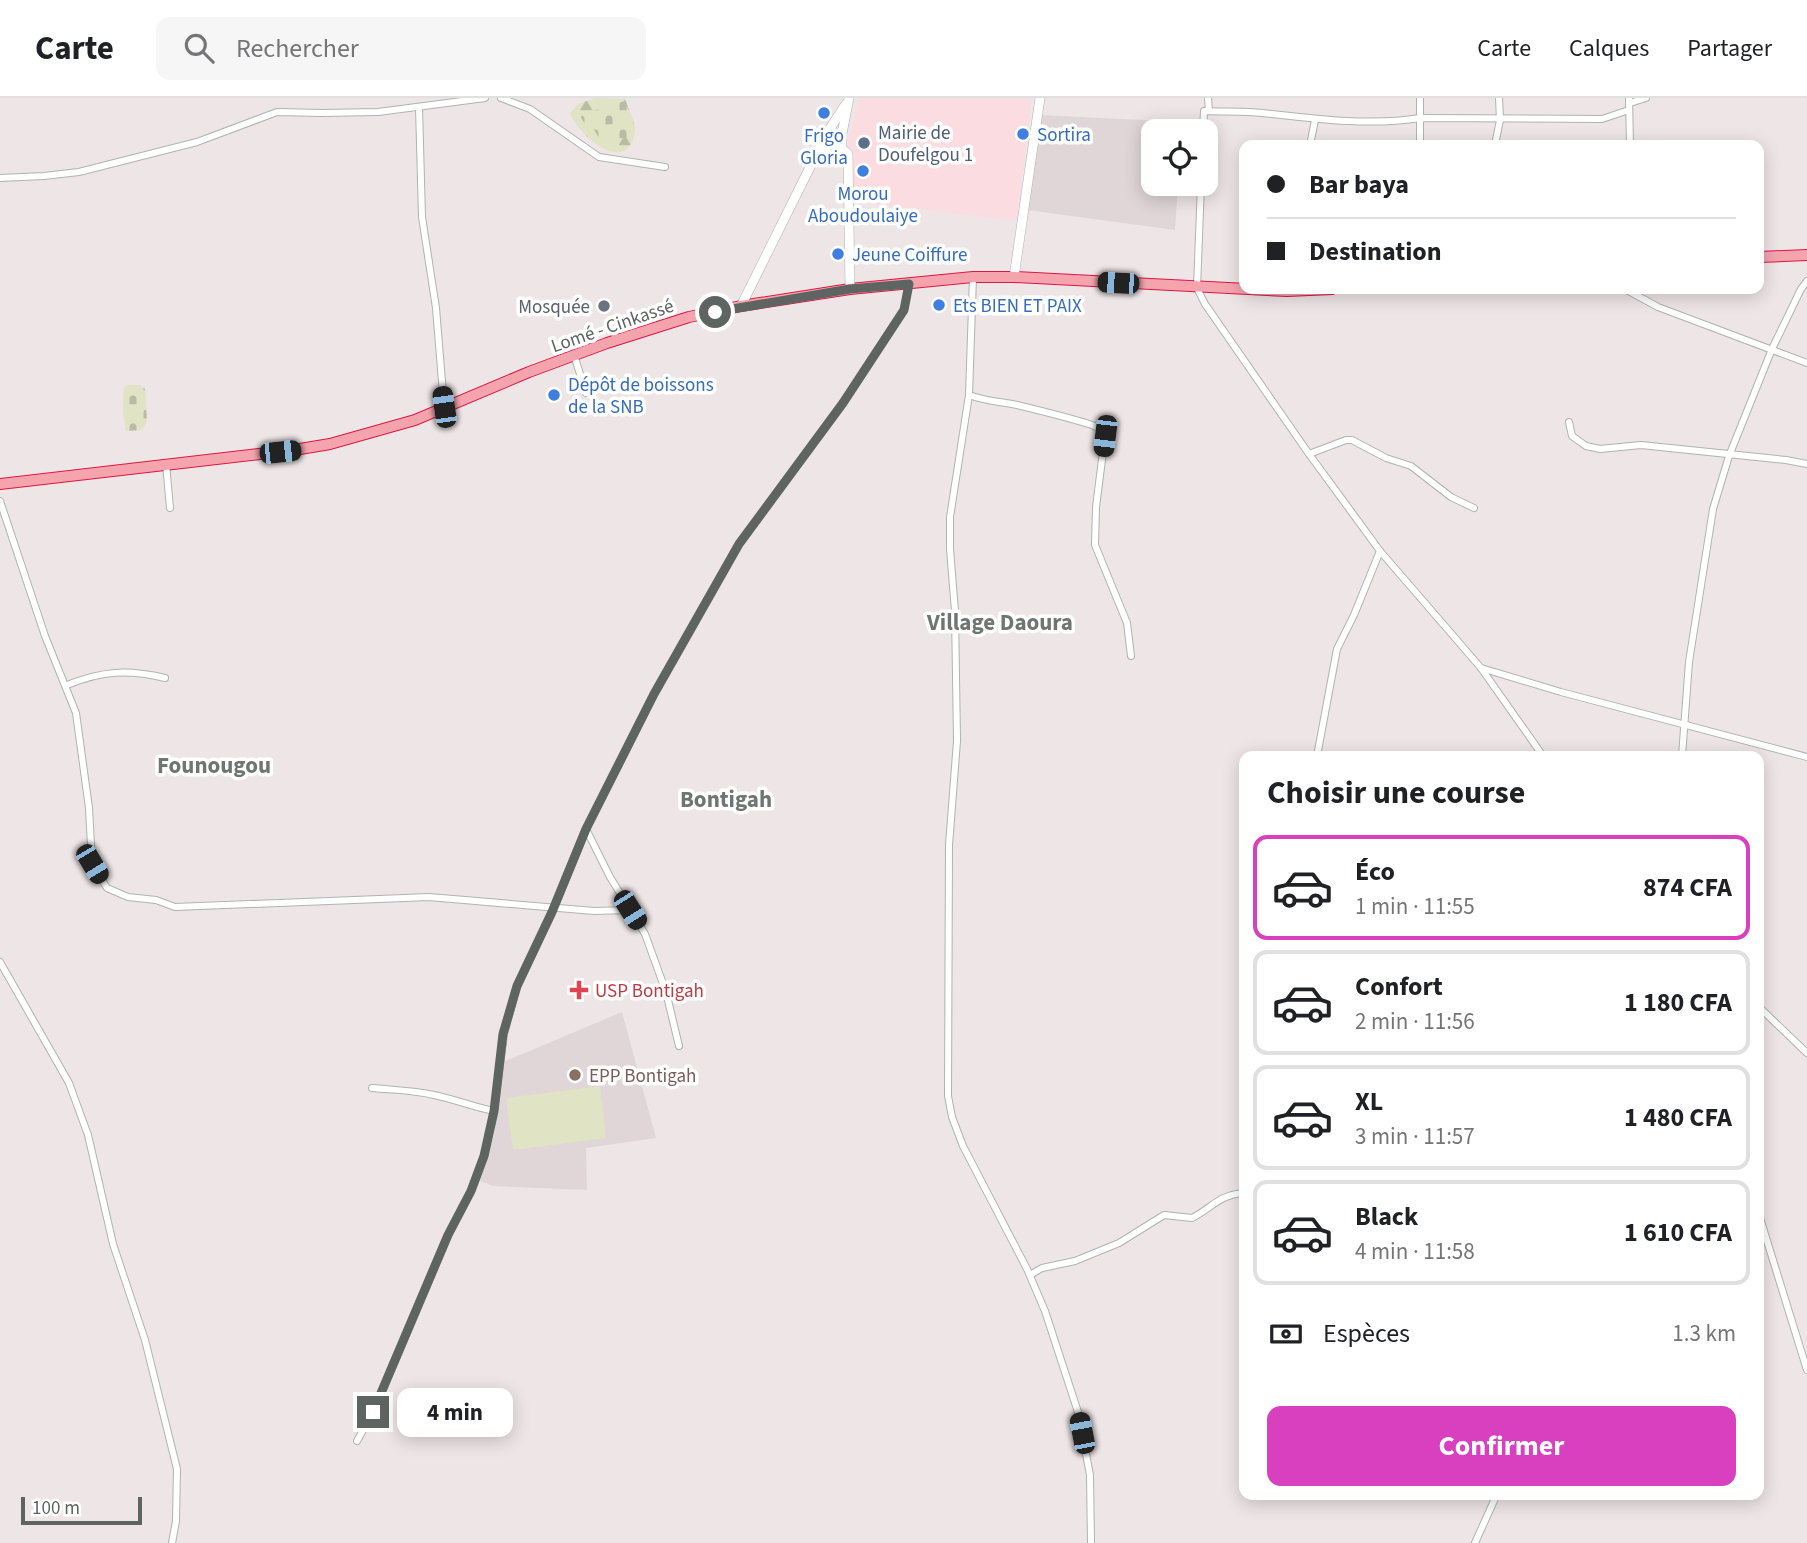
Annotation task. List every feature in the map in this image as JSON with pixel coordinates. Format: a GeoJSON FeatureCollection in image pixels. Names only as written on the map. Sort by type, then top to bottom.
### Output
{"type":"FeatureCollection","features":[{"type":"Feature","properties":{"kind":"highway"},"geometry":{"type":"LineString","coordinates":[[1764,257],[1807,255]]}},
{"type":"Feature","properties":{"kind":"highway","name":"Lomé - Cinkassé"},"geometry":{"type":"LineString","coordinates":[[0,484],[330,444],[415,420],[573,355],[655,327],[741,306],[850,289],[973,277],[1239,288]]}},
{"type":"Feature","properties":{"kind":"main road"},"geometry":{"type":"LineString","coordinates":[[741,306],[820,147],[821,139],[849,99]]}},
{"type":"Feature","properties":{"kind":"main road"},"geometry":{"type":"LineString","coordinates":[[820,147],[831,155],[841,144],[849,99]]}},
{"type":"Feature","properties":{"kind":"main road"},"geometry":{"type":"LineString","coordinates":[[1014,277],[1037,100]]}},
{"type":"Feature","properties":{"kind":"main road"},"geometry":{"type":"LineString","coordinates":[[827,133],[835,133],[848,154],[850,289]]}},
{"type":"Feature","properties":{"kind":"street"},"geometry":{"type":"LineString","coordinates":[[0,177],[79,172],[197,142],[277,111],[341,113],[419,107],[485,98]]}},
{"type":"Feature","properties":{"kind":"street"},"geometry":{"type":"LineString","coordinates":[[501,98],[530,109],[599,157],[664,167]]}},
{"type":"Feature","properties":{"kind":"street"},"geometry":{"type":"LineString","coordinates":[[1208,98],[1209,111]]}},
{"type":"Feature","properties":{"kind":"street"},"geometry":{"type":"LineString","coordinates":[[1420,98],[1420,140]]}},
{"type":"Feature","properties":{"kind":"street"},"geometry":{"type":"LineString","coordinates":[[1496,140],[1500,120],[1499,98]]}},
{"type":"Feature","properties":{"kind":"street"},"geometry":{"type":"LineString","coordinates":[[1204,119],[1204,111],[1261,113],[1315,120],[1394,122],[1420,118],[1602,119],[1646,98]]}},
{"type":"Feature","properties":{"kind":"street"},"geometry":{"type":"LineString","coordinates":[[1629,104],[1630,140]]}},
{"type":"Feature","properties":{"kind":"street"},"geometry":{"type":"LineString","coordinates":[[419,107],[422,217],[436,308],[444,407]]}},
{"type":"Feature","properties":{"kind":"street"},"geometry":{"type":"LineString","coordinates":[[1311,140],[1315,120]]}},
{"type":"Feature","properties":{"kind":"street"},"geometry":{"type":"LineString","coordinates":[[1201,196],[1197,288],[1205,304],[1380,551],[1481,668],[1539,751]]}},
{"type":"Feature","properties":{"kind":"street"},"geometry":{"type":"LineString","coordinates":[[973,277],[969,395],[950,517],[957,741],[949,845],[948,1096],[952,1117],[963,1146],[1030,1275],[1045,1311],[1078,1412],[1091,1485],[1091,1543]]}},
{"type":"Feature","properties":{"kind":"street"},"geometry":{"type":"LineString","coordinates":[[1682,751],[1689,662],[1711,520],[1730,456],[1772,349],[1807,281]]}},
{"type":"Feature","properties":{"kind":"street"},"geometry":{"type":"LineString","coordinates":[[357,1441],[373,1412],[448,1235],[471,1191],[484,1156],[494,1111],[503,1034],[517,986],[586,829],[654,694],[739,544],[843,403],[904,310],[909,284]]}},
{"type":"Feature","properties":{"kind":"street"},"geometry":{"type":"LineString","coordinates":[[1634,294],[1658,307],[1807,363]]}},
{"type":"Feature","properties":{"kind":"street"},"geometry":{"type":"LineString","coordinates":[[573,355],[586,393]]}},
{"type":"Feature","properties":{"kind":"street"},"geometry":{"type":"LineString","coordinates":[[969,395],[988,402],[1022,406],[1092,425],[1100,429],[1105,436],[1096,507],[1095,545],[1126,623],[1131,656]]}},
{"type":"Feature","properties":{"kind":"street"},"geometry":{"type":"LineString","coordinates":[[1569,422],[1572,436],[1586,446],[1600,449],[1641,445],[1807,464]]}},
{"type":"Feature","properties":{"kind":"street"},"geometry":{"type":"LineString","coordinates":[[1309,454],[1352,440],[1386,458],[1411,466],[1451,497],[1474,508]]}},
{"type":"Feature","properties":{"kind":"street"},"geometry":{"type":"LineString","coordinates":[[166,464],[170,508]]}},
{"type":"Feature","properties":{"kind":"street"},"geometry":{"type":"LineString","coordinates":[[0,501],[46,636],[76,713],[89,808],[92,864],[107,888],[128,897],[156,900],[174,907],[429,897],[594,911],[630,910]]}},
{"type":"Feature","properties":{"kind":"street"},"geometry":{"type":"LineString","coordinates":[[1318,751],[1336,649],[1354,615],[1380,551]]}},
{"type":"Feature","properties":{"kind":"street"},"geometry":{"type":"LineString","coordinates":[[1481,668],[1685,726],[1807,757]]}},
{"type":"Feature","properties":{"kind":"street"},"geometry":{"type":"LineString","coordinates":[[66,685],[93,675],[114,672],[165,678]]}},
{"type":"Feature","properties":{"kind":"street"},"geometry":{"type":"LineString","coordinates":[[586,829],[610,877],[645,934],[671,1010],[679,1046]]}},
{"type":"Feature","properties":{"kind":"street"},"geometry":{"type":"LineString","coordinates":[[0,962],[69,1083],[88,1135],[113,1244],[145,1340],[177,1469],[176,1521],[172,1543]]}},
{"type":"Feature","properties":{"kind":"street"},"geometry":{"type":"LineString","coordinates":[[1764,1012],[1807,1053]]}},
{"type":"Feature","properties":{"kind":"street"},"geometry":{"type":"LineString","coordinates":[[372,1088],[414,1091],[494,1111]]}},
{"type":"Feature","properties":{"kind":"street"},"geometry":{"type":"LineString","coordinates":[[1030,1275],[1042,1268],[1074,1261],[1119,1242],[1164,1215],[1192,1218],[1208,1206],[1239,1194]]}},
{"type":"Feature","properties":{"kind":"street"},"geometry":{"type":"LineString","coordinates":[[1764,1230],[1807,1370]]}},
{"type":"Feature","properties":{"kind":"street"},"geometry":{"type":"LineString","coordinates":[[1475,1543],[1494,1500]]}},
{"type":"Feature","properties":{"kind":"shaded area"},"geometry":{"type":"Polygon","coordinates":[[[859,98],[1032,98],[1017,221],[852,201],[846,152],[859,98]]]}},
{"type":"Feature","properties":{"kind":"shaded area"},"geometry":{"type":"Polygon","coordinates":[[[1041,115],[1141,120],[1141,196],[1177,196],[1175,230],[1027,210],[1041,115]]]}},
{"type":"Feature","properties":{"kind":"shaded area"},"geometry":{"type":"Polygon","coordinates":[[[622,1012],[656,1138],[586,1148],[587,1190],[493,1186],[480,1181],[494,1135],[503,1062],[622,1012]]]}},
{"type":"Feature","properties":{"kind":"green space"},"geometry":{"type":"Polygon","coordinates":[[[595,98],[626,99],[635,131],[631,145],[623,151],[614,152],[592,141],[570,113],[578,104],[595,98]]]}},
{"type":"Feature","properties":{"kind":"green space"},"geometry":{"type":"Polygon","coordinates":[[[612,99],[623,101],[628,109],[634,123],[633,137],[608,140],[599,138],[593,128],[587,127],[581,118],[582,113],[600,109],[605,102],[612,99]]]}},
{"type":"Feature","properties":{"kind":"green space"},"geometry":{"type":"Polygon","coordinates":[[[139,385],[145,389],[147,421],[142,430],[126,431],[123,412],[124,387],[139,385]]]}},
{"type":"Feature","properties":{"kind":"green space"},"geometry":{"type":"Polygon","coordinates":[[[600,1086],[606,1138],[513,1150],[506,1098],[600,1086]]]}},
{"type":"Feature","properties":{"kind":"place","name":"Frigo Gloria"},"geometry":{"type":"Point","coordinates":[824,113]}},
{"type":"Feature","properties":{"kind":"place","name":"Sortira"},"geometry":{"type":"Point","coordinates":[1023,134]}},
{"type":"Feature","properties":{"kind":"place","name":"Mairie de Doufelgou 1"},"geometry":{"type":"Point","coordinates":[864,143]}},
{"type":"Feature","properties":{"kind":"place","name":"Morou Aboudoulaiye"},"geometry":{"type":"Point","coordinates":[863,171]}},
{"type":"Feature","properties":{"kind":"place","name":"Jeune Coiffure"},"geometry":{"type":"Point","coordinates":[838,254]}},
{"type":"Feature","properties":{"kind":"place","name":"Ets BIEN ET PAIX"},"geometry":{"type":"Point","coordinates":[939,305]}},
{"type":"Feature","properties":{"kind":"place","name":"Mosquée"},"geometry":{"type":"Point","coordinates":[604,306]}},
{"type":"Feature","properties":{"kind":"place","name":"Dépôt de boissons de la SNB"},"geometry":{"type":"Point","coordinates":[554,395]}},
{"type":"Feature","properties":{"kind":"place","name":"USP Bontigah"},"geometry":{"type":"Point","coordinates":[579,990]}},
{"type":"Feature","properties":{"kind":"place","name":"EPP Bontigah"},"geometry":{"type":"Point","coordinates":[575,1075]}},
{"type":"Feature","properties":{"kind":"district","name":"Village Daoura"},"geometry":{"type":"Point","coordinates":[1000,622]}},
{"type":"Feature","properties":{"kind":"district","name":"Founougou"},"geometry":{"type":"Point","coordinates":[214,765]}},
{"type":"Feature","properties":{"kind":"district","name":"Bontigah"},"geometry":{"type":"Point","coordinates":[726,799]}},
{"type":"Feature","properties":{"kind":"route"},"geometry":{"type":"LineString","coordinates":[[373,1412],[484,1156],[494,1111],[503,1034],[517,986],[552,912],[586,829],[654,694],[739,544],[843,403],[904,310],[909,284],[850,289],[715,312]]}}]}
